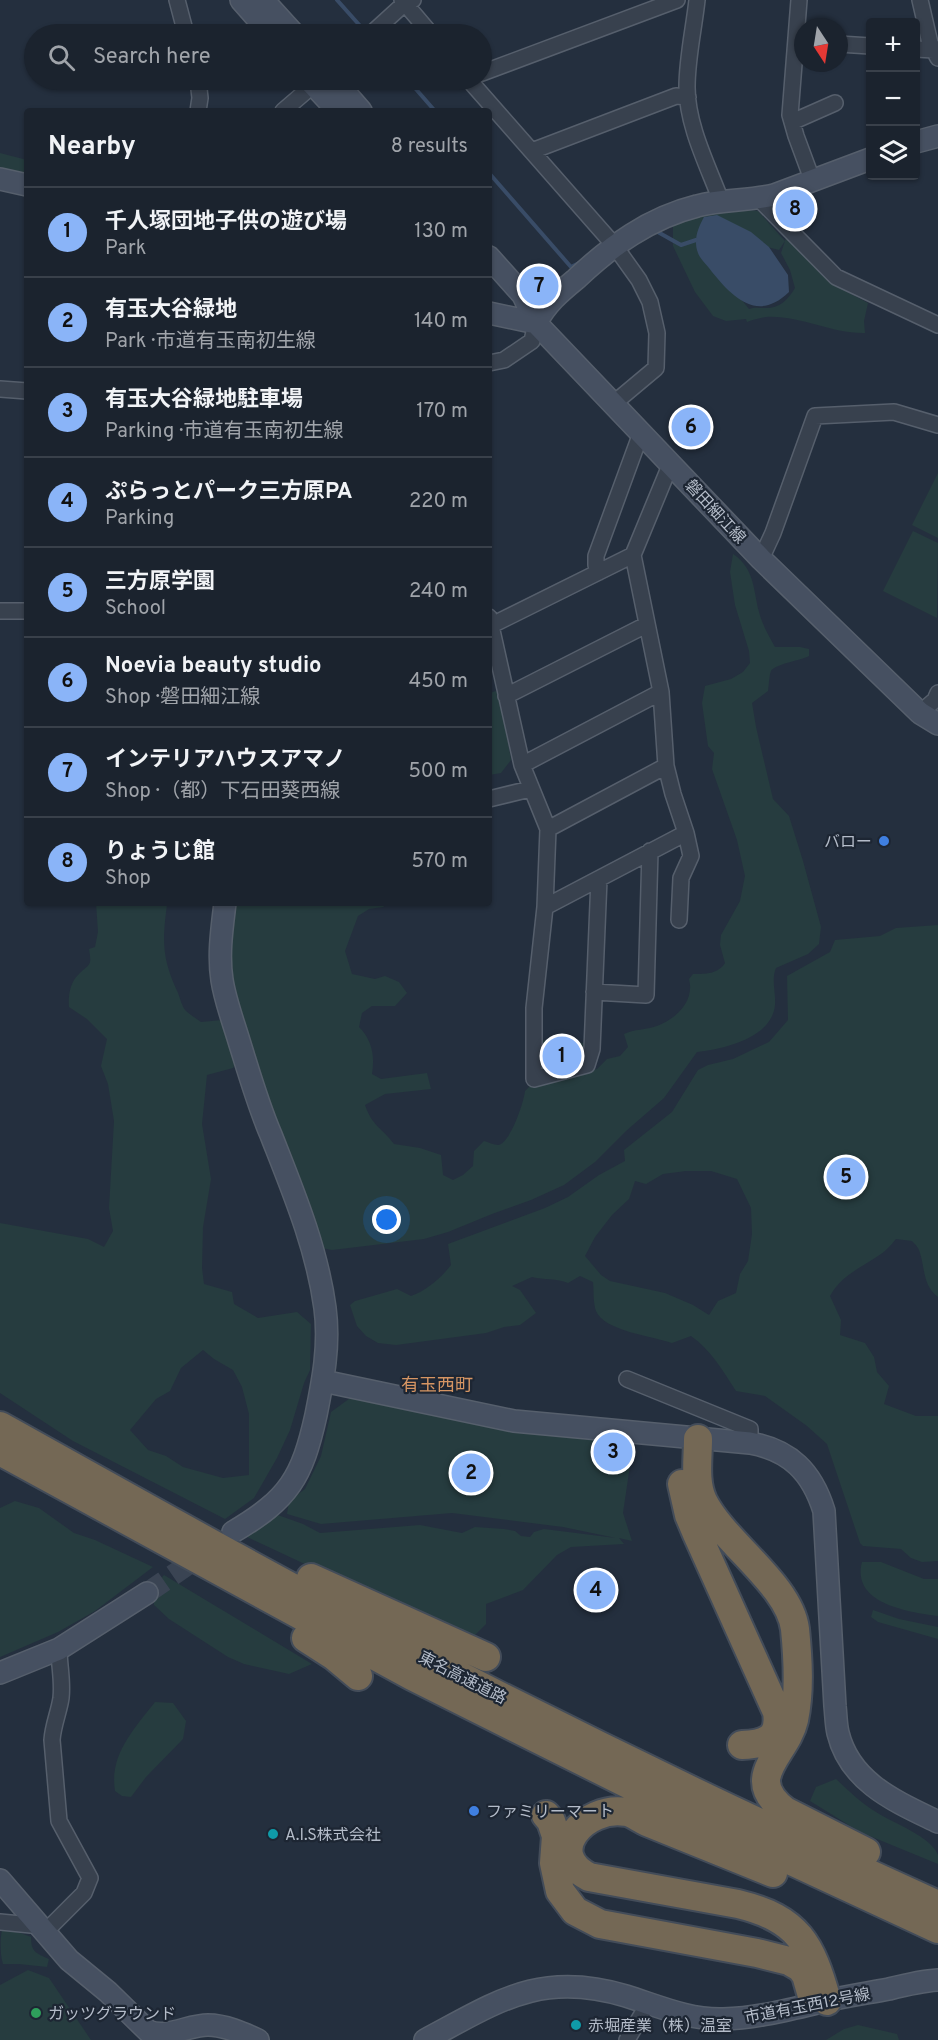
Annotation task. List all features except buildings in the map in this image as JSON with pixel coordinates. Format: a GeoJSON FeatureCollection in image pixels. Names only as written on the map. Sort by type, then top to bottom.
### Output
{"type":"FeatureCollection","features":[{"type":"Feature","properties":{"kind":"highway","name":"東名高速道路"},"geometry":{"type":"LineString","coordinates":[[0,1426],[299,1591],[434,1662],[662,1777],[938,1905]]}},
{"type":"Feature","properties":{"kind":"highway"},"geometry":{"type":"LineString","coordinates":[[691,1438],[682,1480],[689,1515],[777,1712],[777,1729],[773,1736],[759,1744],[742,1745]]}},
{"type":"Feature","properties":{"kind":"highway"},"geometry":{"type":"LineString","coordinates":[[691,1438],[703,1501],[721,1526],[782,1596],[792,1616],[797,1645],[797,1700],[793,1724],[767,1771],[766,1783],[774,1803],[938,1893]]}},
{"type":"Feature","properties":{"kind":"highway","name":"東名高速道路"},"geometry":{"type":"LineString","coordinates":[[0,1451],[412,1676],[654,1797],[938,1929]]}},
{"type":"Feature","properties":{"kind":"highway"},"geometry":{"type":"LineString","coordinates":[[102,1482],[486,1657]]}},
{"type":"Feature","properties":{"kind":"highway"},"geometry":{"type":"LineString","coordinates":[[123,1520],[334,1656],[358,1676]]}},
{"type":"Feature","properties":{"kind":"highway"},"geometry":{"type":"LineString","coordinates":[[821,2002],[811,1951],[801,1937],[777,1917],[761,1909],[738,1904],[589,1877],[579,1872],[572,1863],[569,1843],[574,1833],[585,1821],[597,1814],[611,1811],[627,1812],[763,1870],[938,1934]]}},
{"type":"Feature","properties":{"kind":"highway"},"geometry":{"type":"LineString","coordinates":[[546,1815],[551,1821],[556,1836],[554,1863],[560,1891],[575,1911],[600,1924],[789,1961],[801,1968],[821,2002]]}},
{"type":"Feature","properties":{"kind":"street"},"geometry":{"type":"LineString","coordinates":[[177,0],[183,24]]}},
{"type":"Feature","properties":{"kind":"street"},"geometry":{"type":"LineString","coordinates":[[241,0],[262,24]]}},
{"type":"Feature","properties":{"kind":"street"},"geometry":{"type":"LineString","coordinates":[[263,0],[285,24]]}},
{"type":"Feature","properties":{"kind":"street"},"geometry":{"type":"LineString","coordinates":[[492,69],[677,0]]}},
{"type":"Feature","properties":{"kind":"street"},"geometry":{"type":"LineString","coordinates":[[697,0],[687,87],[688,97],[698,139],[721,201]]}},
{"type":"Feature","properties":{"kind":"street"},"geometry":{"type":"LineString","coordinates":[[799,0],[799,18]]}},
{"type":"Feature","properties":{"kind":"street"},"geometry":{"type":"LineString","coordinates":[[920,0],[936,54]]}},
{"type":"Feature","properties":{"kind":"street"},"geometry":{"type":"LineString","coordinates":[[382,24],[407,1],[424,24]]}},
{"type":"Feature","properties":{"kind":"street"},"geometry":{"type":"LineString","coordinates":[[848,45],[866,46]]}},
{"type":"Feature","properties":{"kind":"street"},"geometry":{"type":"LineString","coordinates":[[920,50],[936,54]]}},
{"type":"Feature","properties":{"kind":"street"},"geometry":{"type":"LineString","coordinates":[[795,72],[790,115],[813,182]]}},
{"type":"Feature","properties":{"kind":"street"},"geometry":{"type":"LineString","coordinates":[[198,108],[199,90]]}},
{"type":"Feature","properties":{"kind":"street"},"geometry":{"type":"LineString","coordinates":[[287,108],[308,90]]}},
{"type":"Feature","properties":{"kind":"street"},"geometry":{"type":"LineString","coordinates":[[325,90],[336,108]]}},
{"type":"Feature","properties":{"kind":"street"},"geometry":{"type":"LineString","coordinates":[[332,90],[357,108]]}},
{"type":"Feature","properties":{"kind":"street"},"geometry":{"type":"LineString","coordinates":[[478,90],[614,245],[639,280],[650,302],[657,333],[656,368],[613,404]]}},
{"type":"Feature","properties":{"kind":"street"},"geometry":{"type":"LineString","coordinates":[[532,151],[676,96],[688,97]]}},
{"type":"Feature","properties":{"kind":"street"},"geometry":{"type":"LineString","coordinates":[[792,122],[835,103]]}},
{"type":"Feature","properties":{"kind":"street"},"geometry":{"type":"LineString","coordinates":[[920,140],[938,136]]}},
{"type":"Feature","properties":{"kind":"street"},"geometry":{"type":"LineString","coordinates":[[492,362],[504,360],[532,341],[536,323],[546,305],[614,245],[656,220],[698,205],[759,199],[813,182],[866,161]]}},
{"type":"Feature","properties":{"kind":"street"},"geometry":{"type":"LineString","coordinates":[[0,178],[24,184]]}},
{"type":"Feature","properties":{"kind":"street"},"geometry":{"type":"LineString","coordinates":[[759,199],[836,277],[938,325]]}},
{"type":"Feature","properties":{"kind":"street"},"geometry":{"type":"LineString","coordinates":[[492,259],[523,295],[536,323]]}},
{"type":"Feature","properties":{"kind":"street","name":"磐田細江線"},"geometry":{"type":"LineString","coordinates":[[492,278],[761,559],[920,713],[938,724]]}},
{"type":"Feature","properties":{"kind":"street"},"geometry":{"type":"LineString","coordinates":[[492,314],[536,323]]}},
{"type":"Feature","properties":{"kind":"street"},"geometry":{"type":"LineString","coordinates":[[0,389],[24,391]]}},
{"type":"Feature","properties":{"kind":"street"},"geometry":{"type":"LineString","coordinates":[[761,559],[815,416],[894,412],[938,424]]}},
{"type":"Feature","properties":{"kind":"street"},"geometry":{"type":"LineString","coordinates":[[599,572],[596,556],[641,433]]}},
{"type":"Feature","properties":{"kind":"street"},"geometry":{"type":"LineString","coordinates":[[671,463],[633,555],[661,692],[666,766],[691,856],[681,878],[679,920]]}},
{"type":"Feature","properties":{"kind":"street"},"geometry":{"type":"LineString","coordinates":[[492,620],[633,555]]}},
{"type":"Feature","properties":{"kind":"street"},"geometry":{"type":"LineString","coordinates":[[0,611],[24,611]]}},
{"type":"Feature","properties":{"kind":"street"},"geometry":{"type":"LineString","coordinates":[[506,696],[646,625]]}},
{"type":"Feature","properties":{"kind":"street"},"geometry":{"type":"LineString","coordinates":[[492,630],[522,765],[548,829],[545,907],[534,1008],[534,1079],[587,1065],[592,1049],[599,879]]}},
{"type":"Feature","properties":{"kind":"street"},"geometry":{"type":"LineString","coordinates":[[522,765],[661,692]]}},
{"type":"Feature","properties":{"kind":"street"},"geometry":{"type":"LineString","coordinates":[[920,713],[935,700],[938,693]]}},
{"type":"Feature","properties":{"kind":"street"},"geometry":{"type":"LineString","coordinates":[[548,829],[666,766]]}},
{"type":"Feature","properties":{"kind":"street"},"geometry":{"type":"LineString","coordinates":[[492,798],[530,789]]}},
{"type":"Feature","properties":{"kind":"street"},"geometry":{"type":"LineString","coordinates":[[545,907],[686,833]]}},
{"type":"Feature","properties":{"kind":"street"},"geometry":{"type":"LineString","coordinates":[[594,992],[646,995],[650,851]]}},
{"type":"Feature","properties":{"kind":"street"},"geometry":{"type":"LineString","coordinates":[[225,906],[221,947],[222,979],[252,1083],[270,1134],[293,1187],[316,1261],[326,1320],[323,1381],[310,1439],[295,1479],[275,1503],[233,1532]]}},
{"type":"Feature","properties":{"kind":"street"},"geometry":{"type":"LineString","coordinates":[[627,1379],[750,1429],[750,1443]]}},
{"type":"Feature","properties":{"kind":"street"},"geometry":{"type":"LineString","coordinates":[[323,1381],[514,1420],[750,1443],[764,1446],[785,1456],[804,1471],[813,1483],[824,1511],[838,1733],[850,1763],[870,1785],[938,1822]]}},
{"type":"Feature","properties":{"kind":"street"},"geometry":{"type":"LineString","coordinates":[[0,1673],[59,1649],[147,1593]]}},
{"type":"Feature","properties":{"kind":"street"},"geometry":{"type":"LineString","coordinates":[[43,1929],[84,1893],[90,1878],[62,1827],[57,1812],[52,1740],[62,1696],[59,1649]]}},
{"type":"Feature","properties":{"kind":"street"},"geometry":{"type":"LineString","coordinates":[[0,1880],[69,1960],[108,1992],[147,2031],[163,2034],[195,2026],[210,2025],[234,2030],[258,2040]]}},
{"type":"Feature","properties":{"kind":"street"},"geometry":{"type":"LineString","coordinates":[[0,1922],[43,1929]]}},
{"type":"Feature","properties":{"kind":"street","name":"市道有玉西12号線"},"geometry":{"type":"LineString","coordinates":[[434,2038],[491,2005],[536,1989],[555,1987],[610,1991],[686,2015],[722,2019],[753,2017],[938,1980]]}},
{"type":"Feature","properties":{"kind":"street"},"geometry":{"type":"LineString","coordinates":[[627,2040],[648,2004]]}},
{"type":"Feature","properties":{"kind":"green space"},"geometry":{"type":"Polygon","coordinates":[[[0,153],[24,159],[24,173],[0,168],[0,153]]]}},
{"type":"Feature","properties":{"kind":"green space"},"geometry":{"type":"Polygon","coordinates":[[[742,209],[758,211],[785,241],[786,238],[830,283],[868,303],[864,321],[865,333],[840,331],[778,317],[766,317],[747,322],[746,319],[726,321],[713,316],[695,292],[673,246],[673,223],[692,214],[742,209]],[[785,241],[779,250],[764,246],[721,274],[749,309],[778,306],[789,297],[795,288],[790,270],[781,253],[785,241]]]}},
{"type":"Feature","properties":{"kind":"green space"},"geometry":{"type":"Polygon","coordinates":[[[938,473],[938,538],[912,525],[938,473]]]}},
{"type":"Feature","properties":{"kind":"green space"},"geometry":{"type":"Polygon","coordinates":[[[913,531],[938,543],[937,618],[883,591],[913,531]]]}},
{"type":"Feature","properties":{"kind":"green space"},"geometry":{"type":"Polygon","coordinates":[[[733,554],[746,566],[754,587],[760,616],[775,647],[809,649],[809,656],[773,669],[770,673],[768,691],[752,703],[773,799],[789,816],[803,861],[821,927],[819,944],[808,954],[776,968],[775,1005],[772,1016],[765,1026],[756,1034],[733,1045],[697,1052],[664,1098],[595,1162],[564,1185],[531,1200],[424,1239],[332,1250],[322,1248],[279,1133],[231,975],[232,906],[384,906],[369,909],[358,916],[345,951],[352,974],[375,979],[385,976],[399,982],[407,993],[395,1006],[372,1006],[362,1013],[359,1027],[367,1037],[372,1049],[372,1074],[381,1079],[427,1073],[431,1089],[385,1094],[365,1105],[374,1122],[394,1144],[420,1148],[441,1155],[443,1175],[453,1180],[463,1175],[473,1166],[474,1151],[484,1141],[498,1145],[507,1138],[519,1113],[525,1091],[531,1085],[597,1069],[607,1059],[620,1056],[628,1047],[624,1034],[657,1026],[671,1019],[687,1002],[689,979],[693,974],[715,971],[725,963],[720,945],[721,935],[740,901],[745,876],[737,840],[712,769],[714,753],[708,746],[702,703],[705,686],[731,679],[743,672],[750,663],[749,651],[735,605],[730,572],[733,554]]]}},
{"type":"Feature","properties":{"kind":"green space"},"geometry":{"type":"Polygon","coordinates":[[[496,691],[501,700],[511,760],[501,773],[492,774],[492,692],[496,691]]]}},
{"type":"Feature","properties":{"kind":"green space"},"geometry":{"type":"Polygon","coordinates":[[[96,906],[167,906],[164,940],[166,960],[182,1005],[201,1022],[222,1020],[237,1061],[233,1068],[207,1075],[202,1124],[211,1179],[203,1227],[204,1284],[232,1292],[234,1304],[258,1318],[297,1312],[311,1324],[310,1370],[290,1430],[254,1498],[225,1519],[73,1441],[0,1393],[0,1223],[88,1239],[104,1247],[113,1231],[109,1208],[114,1121],[108,1084],[101,1066],[107,1039],[87,1019],[69,1007],[70,989],[76,977],[89,964],[89,949],[95,947],[98,932],[96,906]],[[203,1350],[181,1368],[170,1391],[156,1399],[130,1430],[148,1450],[166,1456],[183,1467],[223,1478],[249,1475],[249,1414],[242,1387],[233,1370],[203,1350]]]}},
{"type":"Feature","properties":{"kind":"green space"},"geometry":{"type":"Polygon","coordinates":[[[938,925],[938,1297],[927,1282],[917,1246],[912,1241],[896,1239],[883,1252],[845,1278],[830,1296],[841,1320],[840,1335],[865,1343],[874,1357],[877,1372],[889,1386],[884,1404],[916,1416],[938,1416],[938,1561],[922,1562],[911,1558],[901,1549],[863,1546],[860,1543],[827,1444],[807,1426],[765,1396],[736,1391],[711,1354],[691,1336],[672,1343],[630,1332],[608,1323],[596,1311],[593,1282],[580,1276],[568,1283],[532,1277],[512,1286],[520,1290],[536,1313],[520,1325],[486,1333],[396,1345],[378,1343],[366,1336],[357,1326],[350,1305],[355,1301],[397,1289],[411,1296],[417,1294],[433,1284],[451,1265],[448,1244],[545,1208],[568,1197],[599,1175],[625,1161],[624,1150],[672,1112],[698,1070],[733,1059],[769,1042],[788,1020],[787,976],[830,952],[835,940],[880,936],[896,928],[938,925]],[[711,1171],[663,1174],[646,1184],[635,1181],[629,1199],[612,1215],[595,1237],[585,1256],[601,1275],[610,1281],[665,1293],[709,1315],[718,1301],[736,1293],[740,1274],[748,1261],[752,1234],[751,1208],[737,1179],[711,1171]]]}},
{"type":"Feature","properties":{"kind":"green space"},"geometry":{"type":"Polygon","coordinates":[[[542,1040],[585,1043],[581,1061],[540,1072],[542,1040]]]}},
{"type":"Feature","properties":{"kind":"green space"},"geometry":{"type":"Polygon","coordinates":[[[353,1396],[518,1431],[633,1445],[623,1513],[632,1541],[619,1538],[624,1544],[571,1547],[557,1555],[523,1590],[486,1604],[486,1624],[469,1641],[245,1536],[275,1514],[320,1533],[420,1525],[462,1533],[475,1527],[515,1531],[521,1536],[530,1537],[534,1532],[544,1529],[616,1538],[563,1527],[452,1513],[321,1524],[287,1514],[289,1501],[305,1489],[321,1456],[331,1412],[353,1396]]]}},
{"type":"Feature","properties":{"kind":"green space"},"geometry":{"type":"Polygon","coordinates":[[[15,1501],[39,1508],[74,1533],[95,1540],[153,1567],[95,1611],[58,1632],[0,1657],[0,1508],[15,1501]]]}},
{"type":"Feature","properties":{"kind":"green space"},"geometry":{"type":"Polygon","coordinates":[[[862,1562],[881,1562],[924,1579],[938,1579],[938,1616],[898,1608],[874,1596],[865,1588],[861,1576],[862,1562]]]}},
{"type":"Feature","properties":{"kind":"green space"},"geometry":{"type":"Polygon","coordinates":[[[164,1575],[312,1664],[289,1674],[244,1664],[228,1657],[169,1619],[154,1605],[154,1586],[164,1575]]]}},
{"type":"Feature","properties":{"kind":"green space"},"geometry":{"type":"Polygon","coordinates":[[[873,1610],[899,1619],[938,1627],[938,1639],[878,1622],[871,1617],[873,1610]]]}},
{"type":"Feature","properties":{"kind":"green space"},"geometry":{"type":"Polygon","coordinates":[[[155,1702],[173,1703],[186,1721],[183,1739],[146,1777],[131,1797],[122,1796],[115,1791],[114,1778],[119,1754],[155,1702]]]}},
{"type":"Feature","properties":{"kind":"green space"},"geometry":{"type":"Polygon","coordinates":[[[836,1779],[871,1808],[928,1842],[938,1855],[938,1864],[860,1832],[810,1801],[816,1787],[836,1779]]]}},
{"type":"Feature","properties":{"kind":"green space"},"geometry":{"type":"Polygon","coordinates":[[[10,1929],[31,1937],[35,1951],[49,1959],[47,1967],[3,1964],[2,1930],[10,1929]]]}},
{"type":"Feature","properties":{"kind":"green space","name":"ガッツグラウンド"},"geometry":{"type":"Polygon","coordinates":[[[28,1970],[49,1978],[91,2040],[0,2040],[0,1985],[28,1970]]]}},
{"type":"Feature","properties":{"kind":"green space"},"geometry":{"type":"Polygon","coordinates":[[[858,2025],[897,2034],[899,2040],[826,2040],[844,2029],[858,2025]]]}},
{"type":"Feature","properties":{"kind":"water"},"geometry":{"type":"Polygon","coordinates":[[[717,215],[751,232],[769,247],[788,275],[789,292],[778,301],[757,306],[747,303],[729,291],[700,258],[696,243],[698,230],[704,217],[717,215]]]}},
{"type":"Feature","properties":{"kind":"waterway"},"geometry":{"type":"LineString","coordinates":[[337,0],[358,24]]}},
{"type":"Feature","properties":{"kind":"waterway"},"geometry":{"type":"LineString","coordinates":[[417,90],[432,108]]}},
{"type":"Feature","properties":{"kind":"waterway"},"geometry":{"type":"LineString","coordinates":[[492,176],[571,267],[579,263]]}},
{"type":"Feature","properties":{"kind":"waterway"},"geometry":{"type":"LineString","coordinates":[[656,231],[681,245],[696,240]]}},
{"type":"Feature","properties":{"kind":"tunnel"},"geometry":{"type":"LineString","coordinates":[[147,1593],[206,1552]]}},
{"type":"Feature","properties":{"kind":"place","name":"りょうじ館"},"geometry":{"type":"Point","coordinates":[795,209]}},
{"type":"Feature","properties":{"kind":"place","name":"インテリアハウスアマノ"},"geometry":{"type":"Point","coordinates":[539,286]}},
{"type":"Feature","properties":{"kind":"place","name":"Noevia beauty studio"},"geometry":{"type":"Point","coordinates":[691,427]}},
{"type":"Feature","properties":{"kind":"place","name":"バロー"},"geometry":{"type":"Point","coordinates":[884,841]}},
{"type":"Feature","properties":{"kind":"place","name":"千人塚団地子供の遊び場"},"geometry":{"type":"Point","coordinates":[562,1056]}},
{"type":"Feature","properties":{"kind":"place","name":"三方原学園"},"geometry":{"type":"Point","coordinates":[846,1177]}},
{"type":"Feature","properties":{"kind":"place","name":"有玉大谷緑地駐車場"},"geometry":{"type":"Point","coordinates":[613,1452]}},
{"type":"Feature","properties":{"kind":"place","name":"有玉大谷緑地"},"geometry":{"type":"Point","coordinates":[471,1473]}},
{"type":"Feature","properties":{"kind":"place","name":"ぷらっとパーク三方原PA"},"geometry":{"type":"Point","coordinates":[596,1590]}},
{"type":"Feature","properties":{"kind":"place","name":"ファミリーマート"},"geometry":{"type":"Point","coordinates":[474,1811]}},
{"type":"Feature","properties":{"kind":"place","name":"A.I.S株式会社"},"geometry":{"type":"Point","coordinates":[273,1834]}},
{"type":"Feature","properties":{"kind":"place","name":"ガッツグラウンド"},"geometry":{"type":"Point","coordinates":[36,2013]}},
{"type":"Feature","properties":{"kind":"place","name":"赤堀産業（株）温室"},"geometry":{"type":"Point","coordinates":[576,2025]}},
{"type":"Feature","properties":{"kind":"district","name":"有玉西町"},"geometry":{"type":"Point","coordinates":[437,1385]}}]}
